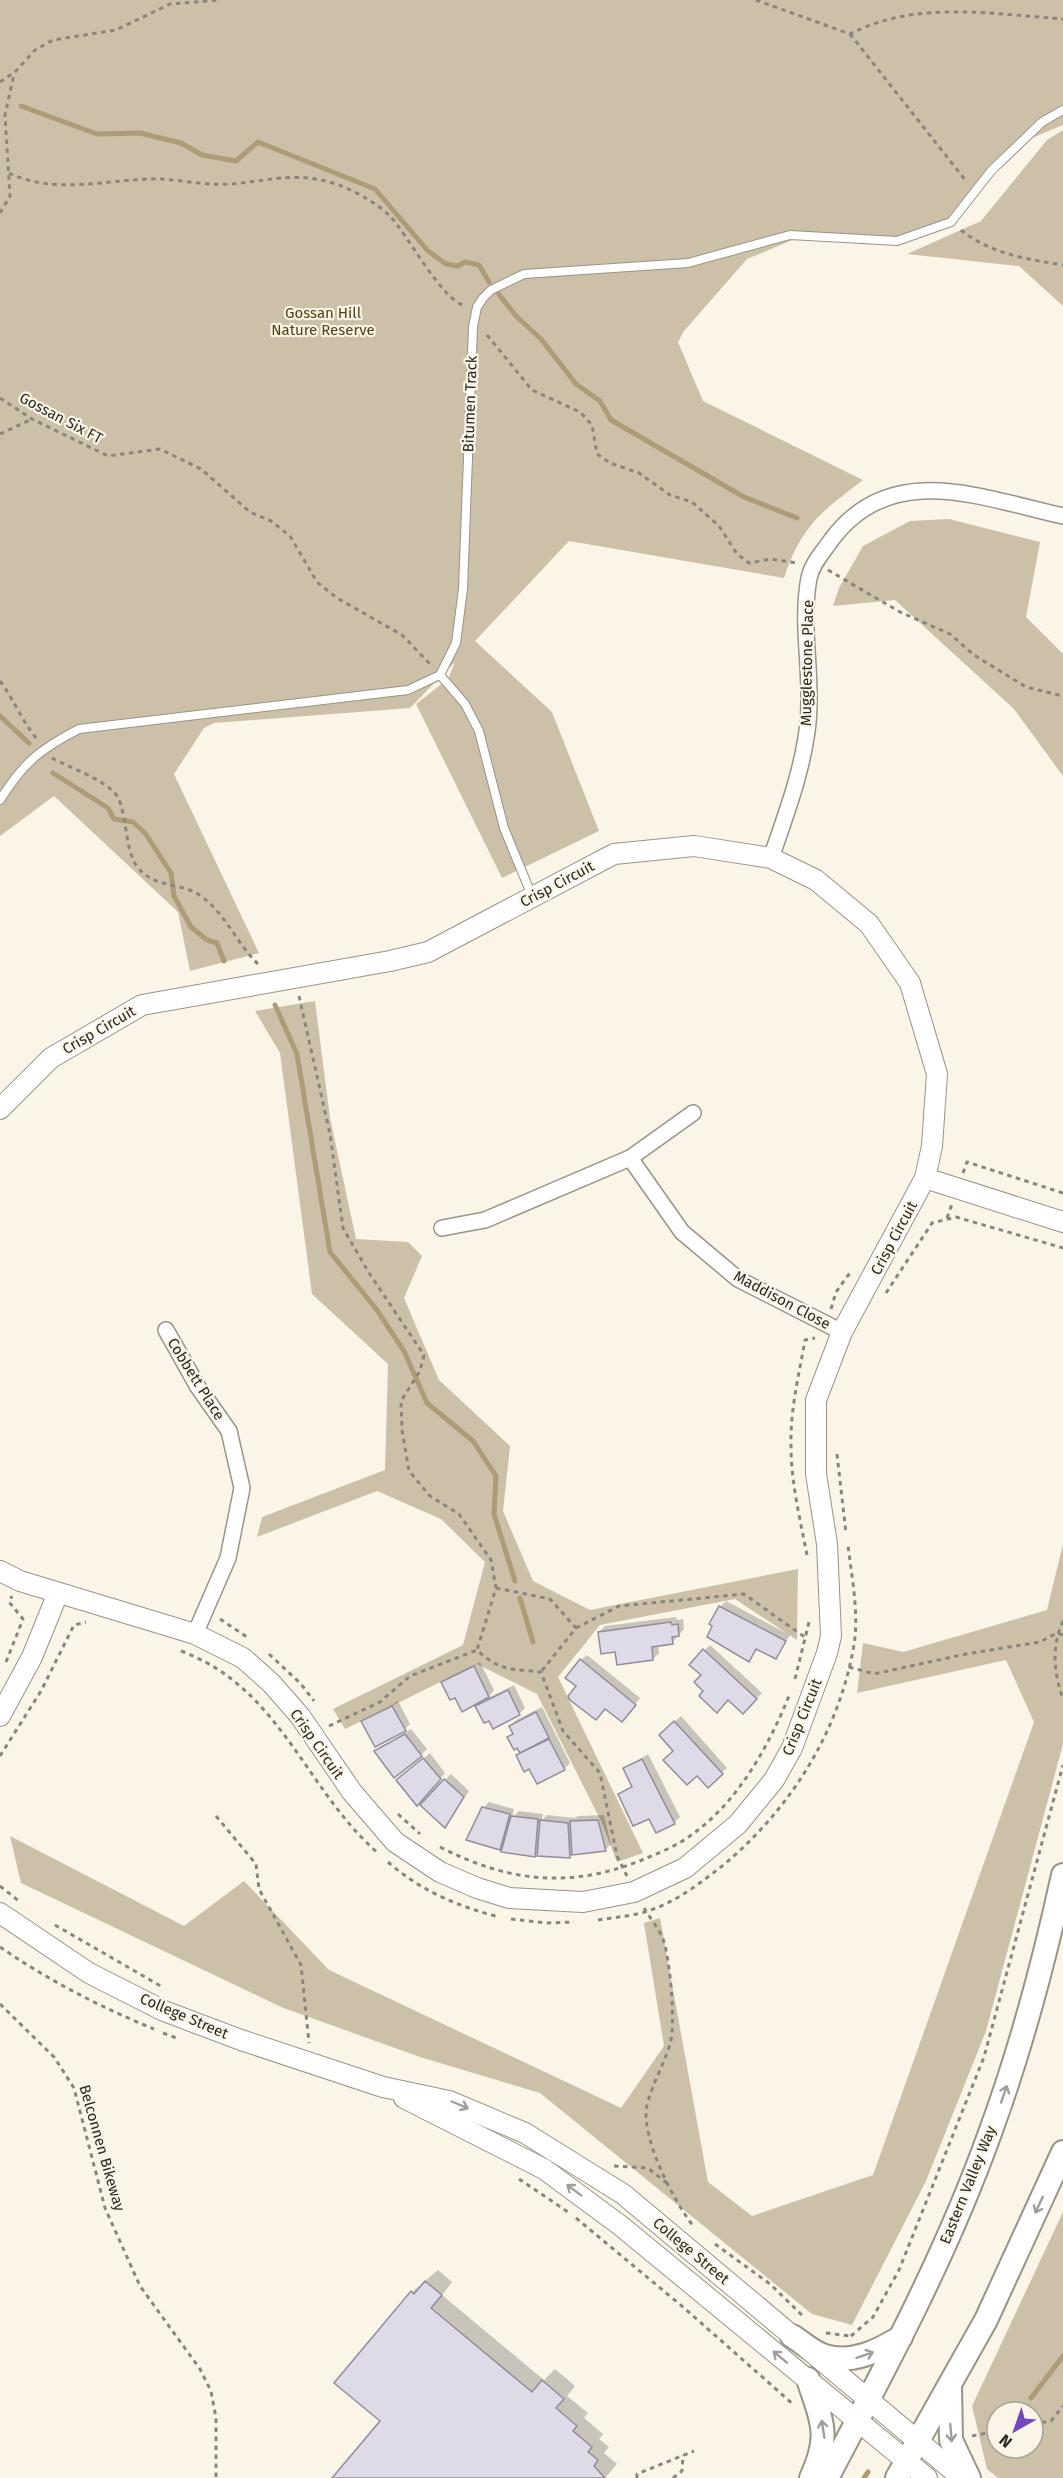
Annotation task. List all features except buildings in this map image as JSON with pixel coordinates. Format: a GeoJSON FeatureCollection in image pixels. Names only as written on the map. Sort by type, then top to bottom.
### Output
{"type":"FeatureCollection","features":[{"type":"Feature","properties":{"kind":"main road","name":"Eastern Valley Way"},"geometry":{"type":"LineString","coordinates":[[827,2478],[902,2337],[960,2209],[990,2134],[1017,2055],[1063,1875]]}},
{"type":"Feature","properties":{"kind":"main road"},"geometry":{"type":"LineString","coordinates":[[902,2470],[986,2320],[1063,2152]]}},
{"type":"Feature","properties":{"kind":"main road"},"geometry":{"type":"LineString","coordinates":[[802,2330],[823,2356],[856,2358],[902,2337]]}},
{"type":"Feature","properties":{"kind":"main road"},"geometry":{"type":"LineString","coordinates":[[808,2379],[822,2422],[825,2441],[811,2478]]}},
{"type":"Feature","properties":{"kind":"main road"},"geometry":{"type":"LineString","coordinates":[[950,2385],[951,2440],[969,2478]]}},
{"type":"Feature","properties":{"kind":"street","name":"Mugglestone Place"},"geometry":{"type":"LineString","coordinates":[[771,858],[798,778],[808,722],[804,614],[810,575],[815,563],[843,525],[895,494],[921,490],[953,490],[1063,516]]}},
{"type":"Feature","properties":{"kind":"street","name":"Crisp Circuit"},"geometry":{"type":"LineString","coordinates":[[0,1109],[51,1058],[141,1005],[277,982],[428,952],[614,854],[694,846],[771,858],[816,880],[869,924],[910,983],[938,1074],[932,1146],[925,1178],[842,1332],[816,1400],[816,1474],[828,1544],[831,1588],[831,1636],[827,1653],[792,1748],[767,1789],[738,1824],[685,1868],[634,1892],[583,1902],[509,1898],[440,1872],[395,1842],[352,1792],[300,1716],[271,1683],[243,1658],[195,1634],[20,1581],[0,1571]]}},
{"type":"Feature","properties":{"kind":"street"},"geometry":{"type":"LineString","coordinates":[[442,1228],[485,1220],[630,1158],[693,1113]]}},
{"type":"Feature","properties":{"kind":"street","name":"Maddison Close"},"geometry":{"type":"LineString","coordinates":[[630,1158],[682,1232],[738,1279],[842,1332]]}},
{"type":"Feature","properties":{"kind":"street"},"geometry":{"type":"LineString","coordinates":[[925,1178],[1063,1222]]}},
{"type":"Feature","properties":{"kind":"street","name":"Cobbett Place"},"geometry":{"type":"LineString","coordinates":[[166,1330],[198,1387],[229,1431],[242,1488],[228,1558],[195,1634]]}},
{"type":"Feature","properties":{"kind":"street"},"geometry":{"type":"LineString","coordinates":[[0,1716],[32,1657],[58,1593]]}},
{"type":"Feature","properties":{"kind":"street","name":"College Street"},"geometry":{"type":"LineString","coordinates":[[0,1913],[89,1973],[164,2011],[241,2040],[383,2087],[449,2101],[525,2133],[623,2194],[802,2330],[868,2400],[962,2478]]}},
{"type":"Feature","properties":{"kind":"street","name":"College Street"},"geometry":{"type":"LineString","coordinates":[[383,2087],[544,2169],[621,2226],[858,2421],[902,2470],[927,2478]]}},
{"type":"Feature","properties":{"kind":"lane"},"geometry":{"type":"LineString","coordinates":[[477,307],[491,290],[524,274],[688,262],[790,235],[897,241],[951,222],[991,171],[1042,122],[1063,110]]}},
{"type":"Feature","properties":{"kind":"lane","name":"Bitumen Track"},"geometry":{"type":"LineString","coordinates":[[440,675],[456,643],[463,589],[472,327],[477,307]]}},
{"type":"Feature","properties":{"kind":"lane"},"geometry":{"type":"LineString","coordinates":[[0,800],[18,772],[42,749],[78,729],[104,724],[408,690],[440,675],[465,704],[479,731],[504,828],[532,898]]}},
{"type":"Feature","properties":{"kind":"path"},"geometry":{"type":"LineString","coordinates":[[0,82],[15,72],[35,50],[53,40],[116,30],[170,4],[221,0]]}},
{"type":"Feature","properties":{"kind":"path"},"geometry":{"type":"LineString","coordinates":[[756,0],[850,34],[974,192]]}},
{"type":"Feature","properties":{"kind":"path"},"geometry":{"type":"LineString","coordinates":[[850,34],[871,23],[929,11],[1063,19]]}},
{"type":"Feature","properties":{"kind":"path"},"geometry":{"type":"LineString","coordinates":[[0,213],[10,196],[5,115],[15,72]]}},
{"type":"Feature","properties":{"kind":"path"},"geometry":{"type":"LineString","coordinates":[[9,173],[27,181],[95,185],[149,179],[230,184],[284,176],[322,180],[365,199],[389,216],[437,281],[459,304],[477,307],[489,341],[532,390],[580,412],[592,424],[597,454],[610,463],[639,473],[670,495],[692,502],[720,526],[737,554],[749,563],[771,560],[790,564],[815,563],[900,612],[951,634],[974,655],[1026,687],[1063,696]]}},
{"type":"Feature","properties":{"kind":"path"},"geometry":{"type":"LineString","coordinates":[[951,222],[987,246],[1016,258],[1063,264]]}},
{"type":"Feature","properties":{"kind":"path","name":"Gossan Six FT"},"geometry":{"type":"LineString","coordinates":[[0,398],[32,419],[108,456],[160,449],[201,469],[250,512],[271,521],[290,536],[317,582],[337,598],[402,635],[440,675]]}},
{"type":"Feature","properties":{"kind":"path"},"geometry":{"type":"LineString","coordinates":[[0,435],[32,419]]}},
{"type":"Feature","properties":{"kind":"path"},"geometry":{"type":"LineString","coordinates":[[0,681],[10,694],[20,718],[42,749],[114,792],[121,809],[126,842],[135,864],[146,876],[167,886],[182,888],[198,894],[220,911],[248,955],[277,982],[298,990],[330,1134],[343,1228],[369,1274],[424,1355],[418,1374],[401,1401],[402,1430],[409,1472],[430,1496],[459,1514],[491,1560],[496,1588],[477,1650]]}},
{"type":"Feature","properties":{"kind":"path"},"geometry":{"type":"LineString","coordinates":[[886,1294],[932,1223],[946,1219],[956,1217],[1063,1248]]}},
{"type":"Feature","properties":{"kind":"path"},"geometry":{"type":"LineString","coordinates":[[808,1558],[795,1494],[790,1447],[793,1407],[805,1341],[817,1337],[836,1292],[857,1264]]}},
{"type":"Feature","properties":{"kind":"path"},"geometry":{"type":"LineString","coordinates":[[594,1921],[646,1911],[704,1880],[748,1845],[781,1808],[816,1754],[834,1714],[854,1644],[855,1593],[836,1445]]}},
{"type":"Feature","properties":{"kind":"path"},"geometry":{"type":"LineString","coordinates":[[4,1665],[23,1619],[9,1602],[20,1581]]}},
{"type":"Feature","properties":{"kind":"path"},"geometry":{"type":"LineString","coordinates":[[496,1588],[550,1599],[576,1628]]}},
{"type":"Feature","properties":{"kind":"path"},"geometry":{"type":"LineString","coordinates":[[541,1672],[576,1628],[619,1606],[744,1594],[827,1653],[849,1666],[874,1674],[966,1654],[1040,1642],[1057,1633],[1063,1635]]}},
{"type":"Feature","properties":{"kind":"path"},"geometry":{"type":"LineString","coordinates":[[204,1612],[221,1619],[250,1639]]}},
{"type":"Feature","properties":{"kind":"path"},"geometry":{"type":"LineString","coordinates":[[795,1683],[811,1615]]}},
{"type":"Feature","properties":{"kind":"path"},"geometry":{"type":"LineString","coordinates":[[1063,1621],[1057,1633],[1054,1669],[1063,1699]]}},
{"type":"Feature","properties":{"kind":"path"},"geometry":{"type":"LineString","coordinates":[[0,1756],[41,1691],[74,1625],[85,1622],[94,1624]]}},
{"type":"Feature","properties":{"kind":"path"},"geometry":{"type":"LineString","coordinates":[[176,1649],[251,1693],[290,1741],[357,1835],[409,1880],[461,1907],[504,1918],[547,1923],[581,1922]]}},
{"type":"Feature","properties":{"kind":"path"},"geometry":{"type":"LineString","coordinates":[[264,1650],[291,1673],[315,1702]]}},
{"type":"Feature","properties":{"kind":"path"},"geometry":{"type":"LineString","coordinates":[[477,1650],[491,1663],[503,1669],[541,1672]]}},
{"type":"Feature","properties":{"kind":"path"},"geometry":{"type":"LineString","coordinates":[[312,1735],[380,1702],[410,1676],[477,1650]]}},
{"type":"Feature","properties":{"kind":"path"},"geometry":{"type":"LineString","coordinates":[[541,1672],[563,1731],[600,1773],[617,1856],[634,1892],[663,1940],[674,2018],[671,2043],[646,2106],[647,2132],[682,2212],[696,2231]]}},
{"type":"Feature","properties":{"kind":"path"},"geometry":{"type":"LineString","coordinates":[[435,1845],[462,1858],[509,1874],[557,1880],[600,1875],[660,1853],[694,1833],[731,1798],[771,1741],[791,1692]]}},
{"type":"Feature","properties":{"kind":"path"},"geometry":{"type":"LineString","coordinates":[[326,1718],[336,1735]]}},
{"type":"Feature","properties":{"kind":"path"},"geometry":{"type":"LineString","coordinates":[[820,2333],[851,2336],[873,2317],[899,2270],[984,2057],[1063,1765]]}},
{"type":"Feature","properties":{"kind":"path"},"geometry":{"type":"LineString","coordinates":[[392,1808],[428,1841]]}},
{"type":"Feature","properties":{"kind":"path"},"geometry":{"type":"LineString","coordinates":[[216,1816],[256,1864],[259,1888],[302,1965],[309,2044]]}},
{"type":"Feature","properties":{"kind":"path"},"geometry":{"type":"LineString","coordinates":[[0,1886],[24,1904]]}},
{"type":"Feature","properties":{"kind":"path"},"geometry":{"type":"LineString","coordinates":[[48,1922],[169,1991]]}},
{"type":"Feature","properties":{"kind":"path"},"geometry":{"type":"LineString","coordinates":[[0,1947],[31,1968],[111,2012],[182,2040]]}},
{"type":"Feature","properties":{"kind":"path","name":"Belconnen Bikeway"},"geometry":{"type":"LineString","coordinates":[[0,2004],[54,2057],[74,2088],[91,2163],[110,2219],[140,2286],[200,2369],[211,2391],[216,2418],[216,2478]]}},
{"type":"Feature","properties":{"kind":"path"},"geometry":{"type":"LineString","coordinates":[[303,2042],[318,2048]]}},
{"type":"Feature","properties":{"kind":"path"},"geometry":{"type":"LineString","coordinates":[[614,2166],[648,2168],[669,2185]]}},
{"type":"Feature","properties":{"kind":"path"},"geometry":{"type":"LineString","coordinates":[[516,2177],[582,2223],[683,2307],[796,2407]]}},
{"type":"Feature","properties":{"kind":"path"},"geometry":{"type":"LineString","coordinates":[[706,2238],[770,2284],[802,2330]]}},
{"type":"Feature","properties":{"kind":"path"},"geometry":{"type":"LineString","coordinates":[[851,2336],[856,2358]]}},
{"type":"Feature","properties":{"kind":"path"},"geometry":{"type":"LineString","coordinates":[[1045,2422],[1051,2421],[1063,2406]]}},
{"type":"Feature","properties":{"kind":"path"},"geometry":{"type":"LineString","coordinates":[[951,2440],[985,2433]]}},
{"type":"Feature","properties":{"kind":"path"},"geometry":{"type":"LineString","coordinates":[[637,2478],[637,2474],[694,2451]]}},
{"type":"Feature","properties":{"kind":"path"},"geometry":{"type":"LineString","coordinates":[[673,2478],[682,2471],[683,2455]]}},
{"type":"Feature","properties":{"kind":"green space","name":"Gossan Hill Nature Reserve"},"geometry":{"type":"Polygon","coordinates":[[[0,0],[1063,0],[1063,125],[1020,143],[951,222],[897,241],[802,236],[747,259],[684,331],[678,342],[703,401],[863,480],[814,522],[798,545],[784,578],[569,541],[475,641],[552,712],[599,831],[502,878],[416,704],[448,679],[455,662],[410,708],[214,723],[204,728],[174,774],[259,953],[190,971],[178,912],[54,796],[0,836],[0,0]]]}},
{"type":"Feature","properties":{"kind":"green space"},"geometry":{"type":"Polygon","coordinates":[[[1063,130],[1063,306],[1019,266],[907,254],[981,221],[1047,140],[1063,130]]]}},
{"type":"Feature","properties":{"kind":"green space"},"geometry":{"type":"Polygon","coordinates":[[[949,519],[1040,542],[1026,617],[1063,654],[1063,776],[1014,709],[895,600],[833,606],[839,588],[863,546],[910,521],[949,519]]]}},
{"type":"Feature","properties":{"kind":"green space"},"geometry":{"type":"Polygon","coordinates":[[[315,1001],[330,1118],[356,1239],[408,1242],[422,1256],[404,1298],[439,1380],[510,1446],[503,1511],[533,1581],[590,1610],[798,1569],[797,1640],[735,1599],[600,1625],[558,1677],[643,1853],[617,1862],[601,1821],[537,1694],[477,1664],[345,1729],[333,1709],[463,1645],[485,1562],[441,1519],[377,1491],[257,1537],[262,1517],[385,1470],[388,1364],[312,1294],[280,1053],[255,1011],[315,1001]]]}},
{"type":"Feature","properties":{"kind":"green space"},"geometry":{"type":"Polygon","coordinates":[[[1063,1544],[1063,1744],[986,2031],[926,2181],[852,2325],[812,2314],[540,2093],[420,2057],[281,2007],[21,1883],[10,1836],[184,1926],[244,1881],[329,1970],[621,2108],[664,2046],[644,1923],[660,1918],[708,2182],[752,2216],[873,2175],[1034,1722],[1006,1660],[857,1693],[863,1643],[903,1652],[1047,1610],[1063,1544]]]}},
{"type":"Feature","properties":{"kind":"green space"},"geometry":{"type":"Polygon","coordinates":[[[1063,2212],[1063,2478],[998,2478],[987,2469],[972,2406],[1063,2212]]]}},
{"type":"Feature","properties":{"kind":"waterway"},"geometry":{"type":"LineString","coordinates":[[21,106],[97,134],[140,133],[181,143],[202,155],[236,161],[258,142],[375,189],[428,251],[446,264],[458,266],[465,262],[479,265],[489,282]]}},
{"type":"Feature","properties":{"kind":"waterway"},"geometry":{"type":"LineString","coordinates":[[498,293],[516,316],[541,339],[576,384],[600,401],[611,420],[744,497],[797,518]]}},
{"type":"Feature","properties":{"kind":"waterway"},"geometry":{"type":"LineString","coordinates":[[0,716],[29,743]]}},
{"type":"Feature","properties":{"kind":"waterway"},"geometry":{"type":"LineString","coordinates":[[53,773],[108,808],[114,819],[133,822],[145,833],[171,873],[174,896],[191,927],[207,940],[217,943],[224,961]]}},
{"type":"Feature","properties":{"kind":"waterway"},"geometry":{"type":"LineString","coordinates":[[275,1005],[297,1054],[330,1252],[377,1310],[404,1351],[427,1403],[473,1441],[496,1476],[494,1514],[515,1581]]}},
{"type":"Feature","properties":{"kind":"waterway"},"geometry":{"type":"LineString","coordinates":[[520,1598],[533,1642]]}},
{"type":"Feature","properties":{"kind":"waterway"},"geometry":{"type":"LineString","coordinates":[[1031,2398],[1063,2356]]}},
{"type":"Feature","properties":{"kind":"waterway"},"geometry":{"type":"LineString","coordinates":[[864,2478],[868,2472]]}}]}
